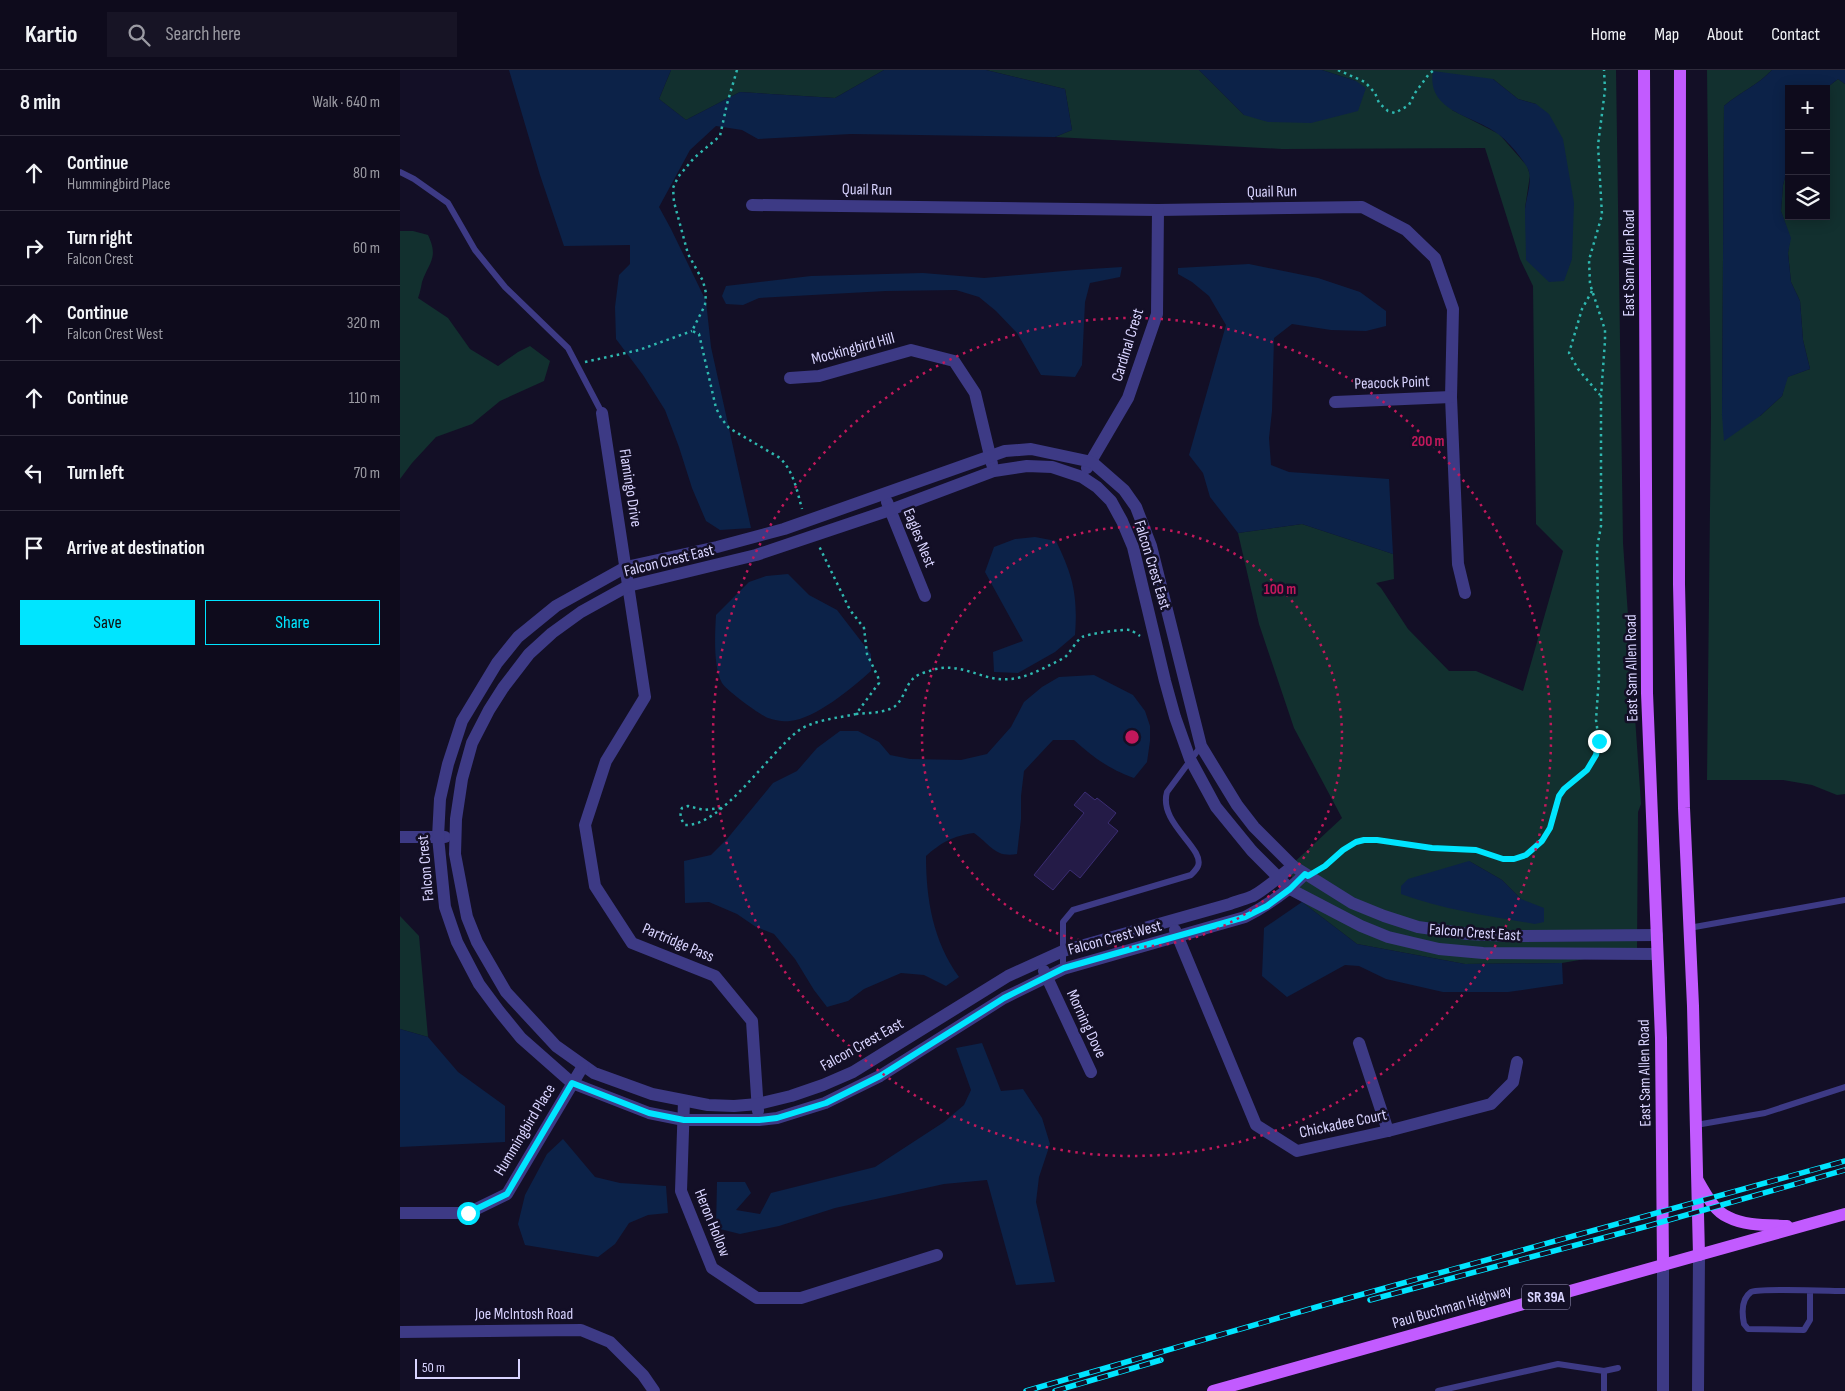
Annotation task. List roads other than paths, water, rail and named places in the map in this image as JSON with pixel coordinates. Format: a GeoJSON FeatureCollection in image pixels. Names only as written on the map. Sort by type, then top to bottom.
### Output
{"type":"FeatureCollection","features":[{"type":"Feature","properties":{"kind":"main road","name":"East Sam Allen Road"},"geometry":{"type":"LineString","coordinates":[[1644,70],[1648,693],[1661,1038],[1662,1265]]}},
{"type":"Feature","properties":{"kind":"main road"},"geometry":{"type":"LineString","coordinates":[[1680,70],[1679,584],[1684,817],[1696,1125],[1698,1255]]}},
{"type":"Feature","properties":{"kind":"main road"},"geometry":{"type":"LineString","coordinates":[[1697,1181],[1715,1207],[1727,1217],[1754,1224],[1799,1227]]}},
{"type":"Feature","properties":{"kind":"main road","name":"Paul Buchman Highway"},"geometry":{"type":"LineString","coordinates":[[1213,1391],[1845,1214]]}},
{"type":"Feature","properties":{"kind":"street","name":"Quail Run"},"geometry":{"type":"LineString","coordinates":[[752,205],[1158,210],[1362,207],[1406,230],[1436,258],[1453,309],[1451,397],[1458,564],[1465,593]]}},
{"type":"Feature","properties":{"kind":"street","name":"Cardinal Crest"},"geometry":{"type":"LineString","coordinates":[[1082,477],[1128,398],[1157,314],[1158,210]]}},
{"type":"Feature","properties":{"kind":"street","name":"Mockingbird Hill"},"geometry":{"type":"LineString","coordinates":[[790,378],[819,376],[911,350],[954,361],[976,393],[994,471]]}},
{"type":"Feature","properties":{"kind":"street","name":"Peacock Point"},"geometry":{"type":"LineString","coordinates":[[1335,402],[1451,397]]}},
{"type":"Feature","properties":{"kind":"street","name":"Flamingo Drive"},"geometry":{"type":"LineString","coordinates":[[602,413],[626,567]]}},
{"type":"Feature","properties":{"kind":"street","name":"Falcon Crest East"},"geometry":{"type":"LineString","coordinates":[[626,567],[784,529],[1005,451],[1031,448],[1092,462],[1124,490],[1136,507],[1151,546],[1201,746],[1237,805],[1293,866],[1352,903],[1418,927],[1468,934],[1511,936],[1657,935]]}},
{"type":"Feature","properties":{"kind":"street","name":"Falcon Crest East"},"geometry":{"type":"LineString","coordinates":[[1293,866],[1278,877],[1253,896],[1063,951],[1008,976],[853,1072],[823,1085],[791,1096],[758,1104],[734,1106],[708,1105],[684,1101],[626,1086],[594,1073],[556,1046],[506,992],[477,942],[467,917],[455,854],[462,779],[472,743],[497,697],[529,654],[552,633],[581,612],[628,586],[742,559],[890,510],[994,471],[1027,466],[1052,467],[1082,477],[1097,487],[1111,502],[1122,521],[1133,547],[1175,717],[1190,759],[1216,807],[1252,851],[1278,877],[1290,889],[1361,926],[1388,937],[1439,949],[1466,952],[1658,954]]}},
{"type":"Feature","properties":{"kind":"street","name":"Eagles Nest"},"geometry":{"type":"LineString","coordinates":[[883,493],[925,596]]}},
{"type":"Feature","properties":{"kind":"street"},"geometry":{"type":"LineString","coordinates":[[738,541],[742,559]]}},
{"type":"Feature","properties":{"kind":"street","name":"Partridge Pass"},"geometry":{"type":"LineString","coordinates":[[626,567],[645,697],[606,761],[585,825],[595,886],[632,943],[715,976],[752,1022],[759,1120]]}},
{"type":"Feature","properties":{"kind":"street","name":"Falcon Crest"},"geometry":{"type":"LineString","coordinates":[[626,567],[556,606],[518,638],[497,663],[462,721],[448,764],[440,799],[438,837],[445,907],[457,942],[479,984],[521,1038],[572,1083],[649,1113],[684,1120]]}},
{"type":"Feature","properties":{"kind":"street"},"geometry":{"type":"LineString","coordinates":[[1145,596],[1162,592]]}},
{"type":"Feature","properties":{"kind":"street"},"geometry":{"type":"LineString","coordinates":[[481,688],[497,697]]}},
{"type":"Feature","properties":{"kind":"street"},"geometry":{"type":"LineString","coordinates":[[400,837],[456,837]]}},
{"type":"Feature","properties":{"kind":"street","name":"Falcon Crest West"},"geometry":{"type":"LineString","coordinates":[[684,1120],[759,1120],[777,1118],[826,1103],[880,1076],[1004,998],[1064,968],[1245,917],[1267,906],[1306,875]]}},
{"type":"Feature","properties":{"kind":"street","name":"Chickadee Court"},"geometry":{"type":"LineString","coordinates":[[1172,920],[1256,1125],[1297,1151],[1388,1131],[1491,1104],[1514,1082],[1517,1062]]}},
{"type":"Feature","properties":{"kind":"street"},"geometry":{"type":"LineString","coordinates":[[1466,952],[1468,934]]}},
{"type":"Feature","properties":{"kind":"street","name":"Morning Dove"},"geometry":{"type":"LineString","coordinates":[[1041,961],[1091,1072]]}},
{"type":"Feature","properties":{"kind":"street"},"geometry":{"type":"LineString","coordinates":[[479,984],[496,974]]}},
{"type":"Feature","properties":{"kind":"street"},"geometry":{"type":"LineString","coordinates":[[1359,1043],[1388,1131]]}},
{"type":"Feature","properties":{"kind":"street"},"geometry":{"type":"LineString","coordinates":[[887,1051],[898,1065]]}},
{"type":"Feature","properties":{"kind":"street","name":"Hummingbird Place"},"geometry":{"type":"LineString","coordinates":[[400,1213],[468,1213],[507,1194],[583,1066]]}},
{"type":"Feature","properties":{"kind":"street","name":"Heron Hollow"},"geometry":{"type":"LineString","coordinates":[[684,1101],[681,1191],[712,1268],[757,1298],[801,1298],[937,1256]]}},
{"type":"Feature","properties":{"kind":"street"},"geometry":{"type":"LineString","coordinates":[[1698,1255],[1698,1391]]}},
{"type":"Feature","properties":{"kind":"street"},"geometry":{"type":"LineString","coordinates":[[1662,1265],[1664,1391]]}},
{"type":"Feature","properties":{"kind":"street","name":"Joe McIntosh Road"},"geometry":{"type":"LineString","coordinates":[[400,1332],[581,1330],[610,1342],[643,1374],[654,1391]]}},
{"type":"Feature","properties":{"kind":"lane"},"geometry":{"type":"LineString","coordinates":[[400,172],[414,179],[448,203],[475,250],[499,280],[568,348],[602,413]]}},
{"type":"Feature","properties":{"kind":"lane"},"geometry":{"type":"LineString","coordinates":[[1064,968],[1062,922],[1073,910],[1191,875],[1198,866],[1198,856],[1175,826],[1166,809],[1165,801],[1168,792],[1201,746]]}},
{"type":"Feature","properties":{"kind":"lane"},"geometry":{"type":"LineString","coordinates":[[1689,928],[1845,900]]}},
{"type":"Feature","properties":{"kind":"lane"},"geometry":{"type":"LineString","coordinates":[[1696,1125],[1765,1113],[1845,1087]]}},
{"type":"Feature","properties":{"kind":"lane"},"geometry":{"type":"LineString","coordinates":[[1810,1291],[1810,1320],[1804,1330],[1748,1329],[1744,1324],[1744,1301],[1755,1290],[1845,1291]]}},
{"type":"Feature","properties":{"kind":"lane"},"geometry":{"type":"LineString","coordinates":[[1438,1391],[1558,1364],[1604,1371],[1618,1368]]}},
{"type":"Feature","properties":{"kind":"lane"},"geometry":{"type":"LineString","coordinates":[[1604,1371],[1604,1391]]}},
{"type":"Feature","properties":{"kind":"water"},"geometry":{"type":"Polygon","coordinates":[[[509,70],[671,70],[659,99],[686,120],[740,92],[835,98],[884,70],[986,70],[1065,89],[1072,130],[1055,137],[851,134],[758,139],[742,130],[716,126],[690,150],[659,207],[706,301],[711,347],[751,528],[720,530],[706,521],[692,488],[665,410],[643,375],[616,339],[615,307],[619,275],[630,264],[630,245],[564,246],[540,175],[509,70]]]}},
{"type":"Feature","properties":{"kind":"water"},"geometry":{"type":"Polygon","coordinates":[[[1199,70],[1322,70],[1356,81],[1366,88],[1358,111],[1311,123],[1268,122],[1244,115],[1199,70]]]}},
{"type":"Feature","properties":{"kind":"water"},"geometry":{"type":"Polygon","coordinates":[[[1772,70],[1845,70],[1845,84],[1838,79],[1830,85],[1785,85],[1785,177],[1781,211],[1791,238],[1788,253],[1791,282],[1800,301],[1803,340],[1810,369],[1788,377],[1782,396],[1760,416],[1724,441],[1722,415],[1724,106],[1772,70]]]}},
{"type":"Feature","properties":{"kind":"water"},"geometry":{"type":"Polygon","coordinates":[[[1433,71],[1493,79],[1518,99],[1536,104],[1549,114],[1563,139],[1574,203],[1572,259],[1564,281],[1549,282],[1526,260],[1525,210],[1530,179],[1526,165],[1510,145],[1498,134],[1444,104],[1437,95],[1433,85],[1433,71]]]}},
{"type":"Feature","properties":{"kind":"water"},"geometry":{"type":"Polygon","coordinates":[[[1249,264],[1318,278],[1360,292],[1386,311],[1386,326],[1366,331],[1331,330],[1292,324],[1274,338],[1272,411],[1269,438],[1271,465],[1289,472],[1389,479],[1393,554],[1302,524],[1238,533],[1210,497],[1203,473],[1189,455],[1226,325],[1209,296],[1192,282],[1178,274],[1178,268],[1249,264]]]}},
{"type":"Feature","properties":{"kind":"water"},"geometry":{"type":"Polygon","coordinates":[[[1122,267],[1120,277],[1090,283],[1085,302],[1082,365],[1075,377],[1041,375],[1017,333],[996,311],[979,297],[956,290],[886,291],[759,298],[743,305],[726,304],[722,296],[726,286],[811,276],[923,273],[984,278],[1122,267]]]}},
{"type":"Feature","properties":{"kind":"water"},"geometry":{"type":"Polygon","coordinates":[[[1035,537],[1056,541],[1067,565],[1075,597],[1075,635],[1055,652],[1018,673],[994,672],[993,652],[1023,641],[985,572],[994,547],[1015,539],[1035,537]]]}},
{"type":"Feature","properties":{"kind":"water"},"geometry":{"type":"Polygon","coordinates":[[[788,574],[809,595],[837,610],[871,654],[871,671],[844,694],[822,709],[800,719],[785,721],[764,716],[736,696],[722,683],[717,668],[715,631],[716,615],[749,582],[766,576],[788,574]]]}},
{"type":"Feature","properties":{"kind":"water"},"geometry":{"type":"Polygon","coordinates":[[[1094,675],[1133,695],[1145,711],[1150,726],[1147,762],[1134,778],[1102,762],[1074,740],[1053,740],[1024,771],[1017,854],[1010,855],[998,852],[974,833],[948,840],[926,856],[930,904],[937,934],[950,963],[959,977],[946,986],[924,975],[901,973],[864,989],[848,1001],[827,1007],[795,959],[774,934],[756,927],[737,914],[709,902],[685,903],[684,861],[711,855],[727,839],[773,783],[797,771],[817,748],[840,731],[858,731],[879,742],[890,755],[910,759],[961,760],[987,754],[1011,727],[1024,702],[1042,687],[1059,677],[1094,675]]]}},
{"type":"Feature","properties":{"kind":"water"},"geometry":{"type":"Polygon","coordinates":[[[1469,861],[1502,880],[1521,899],[1544,908],[1544,922],[1535,924],[1467,912],[1401,894],[1401,886],[1408,879],[1469,861]]]}},
{"type":"Feature","properties":{"kind":"water"},"geometry":{"type":"Polygon","coordinates":[[[1302,902],[1357,944],[1465,964],[1562,963],[1563,984],[1508,992],[1443,992],[1386,979],[1359,966],[1345,965],[1287,997],[1262,976],[1264,928],[1302,902]]]}},
{"type":"Feature","properties":{"kind":"water"},"geometry":{"type":"Polygon","coordinates":[[[400,1029],[428,1037],[458,1072],[505,1106],[505,1142],[400,1147],[400,1029]]]}},
{"type":"Feature","properties":{"kind":"water"},"geometry":{"type":"Polygon","coordinates":[[[982,1043],[1001,1091],[1023,1089],[1042,1118],[1050,1144],[1039,1177],[1036,1202],[1055,1282],[1016,1285],[987,1180],[944,1184],[835,1208],[779,1226],[740,1234],[716,1228],[717,1182],[745,1182],[751,1193],[736,1210],[760,1214],[771,1193],[875,1167],[944,1122],[964,1105],[971,1090],[956,1048],[982,1043]]]}},
{"type":"Feature","properties":{"kind":"water"},"geometry":{"type":"Polygon","coordinates":[[[563,1139],[595,1177],[620,1183],[666,1186],[668,1213],[648,1215],[629,1223],[615,1244],[598,1257],[525,1245],[518,1224],[525,1195],[547,1154],[563,1139]]]}},
{"type":"Feature","properties":{"kind":"railway"},"geometry":{"type":"LineString","coordinates":[[1026,1391],[1327,1304],[1845,1161]]}},
{"type":"Feature","properties":{"kind":"railway"},"geometry":{"type":"LineString","coordinates":[[1370,1300],[1644,1227],[1845,1170]]}},
{"type":"Feature","properties":{"kind":"railway"},"geometry":{"type":"LineString","coordinates":[[1055,1391],[1161,1360]]}}]}
